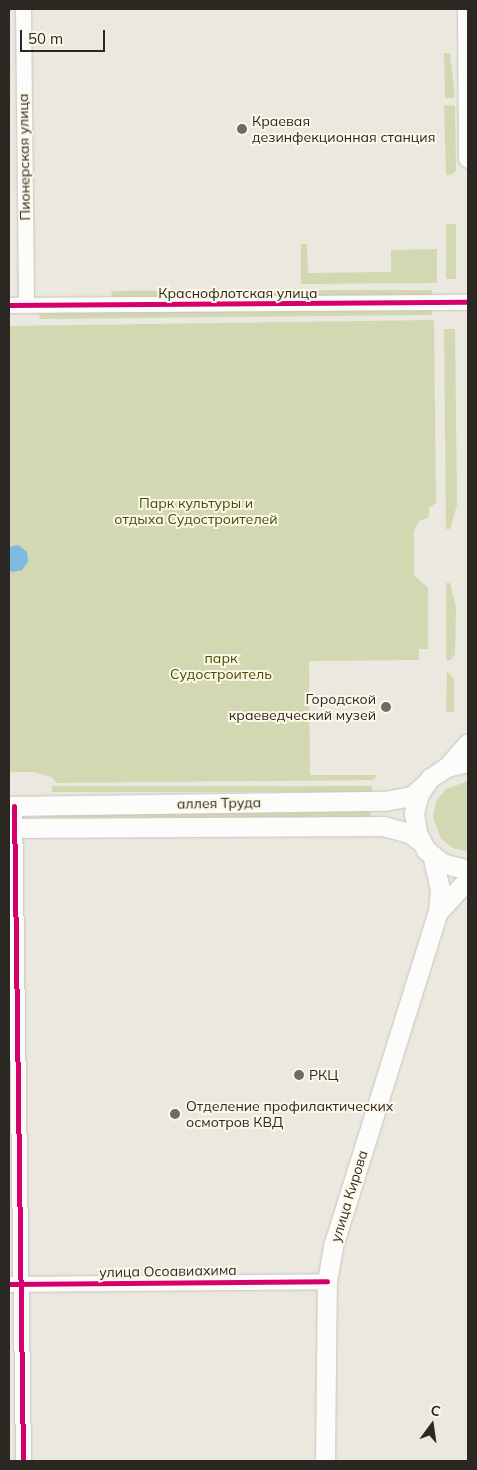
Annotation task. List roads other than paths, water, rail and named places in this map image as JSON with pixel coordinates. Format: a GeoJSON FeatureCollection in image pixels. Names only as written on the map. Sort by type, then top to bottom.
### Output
{"type":"FeatureCollection","features":[{"type":"Feature","properties":{"kind":"main road"},"geometry":{"type":"LineString","coordinates":[[467,9],[468,158]]}},
{"type":"Feature","properties":{"kind":"main road"},"geometry":{"type":"LineString","coordinates":[[447,766],[468,743]]}},
{"type":"Feature","properties":{"kind":"main road"},"geometry":{"type":"LineString","coordinates":[[447,766],[468,762]]}},
{"type":"Feature","properties":{"kind":"main road","name":"аллея Труда"},"geometry":{"type":"LineString","coordinates":[[11,806],[384,802],[412,796],[447,766]]}},
{"type":"Feature","properties":{"kind":"main road"},"geometry":{"type":"LineString","coordinates":[[424,785],[414,813],[421,842],[434,858],[451,867],[468,870]]}},
{"type":"Feature","properties":{"kind":"main road","name":"аллея Труда"},"geometry":{"type":"LineString","coordinates":[[12,828],[383,826],[409,833],[421,842]]}},
{"type":"Feature","properties":{"kind":"main road","name":"улица Кирова"},"geometry":{"type":"LineString","coordinates":[[325,1461],[327,1281],[334,1243],[438,912],[440,889],[434,858]]}},
{"type":"Feature","properties":{"kind":"main road","name":"улица Кирова"},"geometry":{"type":"LineString","coordinates":[[438,912],[468,879]]}},
{"type":"Feature","properties":{"kind":"street","name":"Пионерская улица"},"geometry":{"type":"LineString","coordinates":[[23,9],[26,305]]}},
{"type":"Feature","properties":{"kind":"street","name":"Краснофлотская улица"},"geometry":{"type":"LineString","coordinates":[[9,305],[468,302]]}},
{"type":"Feature","properties":{"kind":"street"},"geometry":{"type":"LineString","coordinates":[[11,806],[15,1284],[23,1461]]}},
{"type":"Feature","properties":{"kind":"street","name":"улица Осоавиахима"},"geometry":{"type":"LineString","coordinates":[[15,1284],[327,1281]]}},
{"type":"Feature","properties":{"kind":"water"},"geometry":{"type":"Polygon","coordinates":[[[18,545],[27,552],[28,562],[22,570],[12,572],[9,570],[9,547],[18,545]]]}},
{"type":"Feature","properties":{"kind":"place","name":"Краевая дезинфекционная станция"},"geometry":{"type":"Point","coordinates":[242,129]}},
{"type":"Feature","properties":{"kind":"place","name":"Городской краеведческий музей"},"geometry":{"type":"Point","coordinates":[386,707]}},
{"type":"Feature","properties":{"kind":"place","name":"РКЦ"},"geometry":{"type":"Point","coordinates":[299,1075]}},
{"type":"Feature","properties":{"kind":"place","name":"Отделение профилактических осмотров КВД"},"geometry":{"type":"Point","coordinates":[175,1114]}},
{"type":"Feature","properties":{"kind":"park label","name":"Парк культуры и отдыха Судостроителей"},"geometry":{"type":"Point","coordinates":[196,512]}},
{"type":"Feature","properties":{"kind":"park label","name":"парк Судостроитель"},"geometry":{"type":"Point","coordinates":[221,666]}}]}
